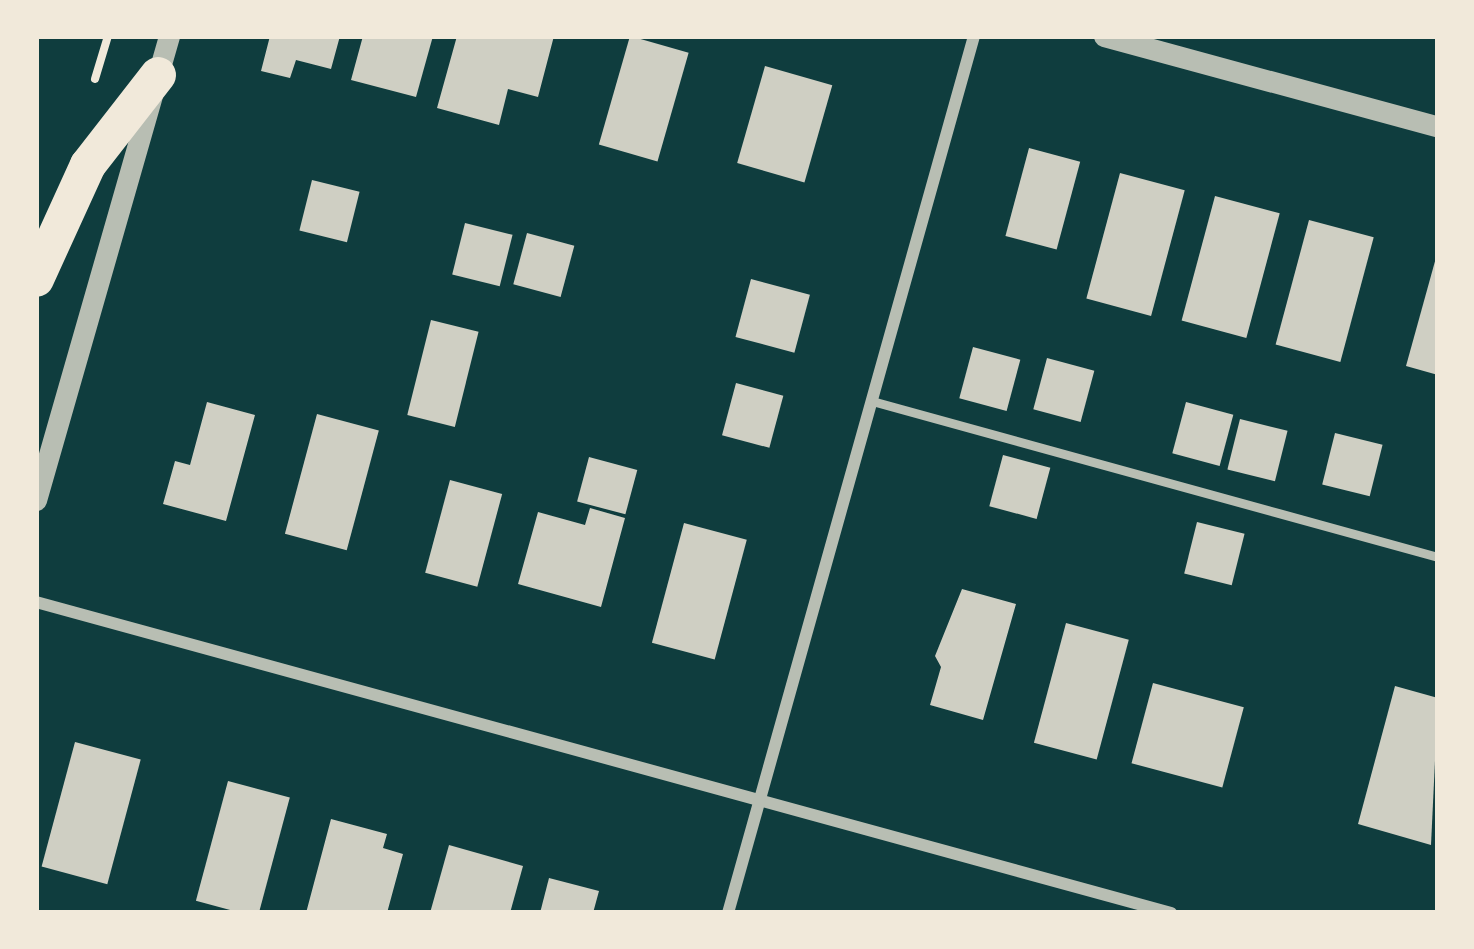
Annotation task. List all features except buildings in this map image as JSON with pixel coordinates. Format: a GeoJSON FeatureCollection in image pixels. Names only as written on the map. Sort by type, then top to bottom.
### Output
{"type":"FeatureCollection","features":[{"type":"Feature","properties":{"kind":"highway"},"geometry":{"type":"LineString","coordinates":[[36,279],[88,165],[158,75]]}},
{"type":"Feature","properties":{"kind":"street"},"geometry":{"type":"LineString","coordinates":[[36,500],[170,36]]}},
{"type":"Feature","properties":{"kind":"street"},"geometry":{"type":"LineString","coordinates":[[728,913],[974,36]]}},
{"type":"Feature","properties":{"kind":"street"},"geometry":{"type":"LineString","coordinates":[[1104,36],[1438,127]]}},
{"type":"Feature","properties":{"kind":"street"},"geometry":{"type":"LineString","coordinates":[[36,602],[1171,913]]}},
{"type":"Feature","properties":{"kind":"lane"},"geometry":{"type":"LineString","coordinates":[[872,401],[1438,557]]}},
{"type":"Feature","properties":{"kind":"path"},"geometry":{"type":"LineString","coordinates":[[95,79],[108,36]]}}]}
